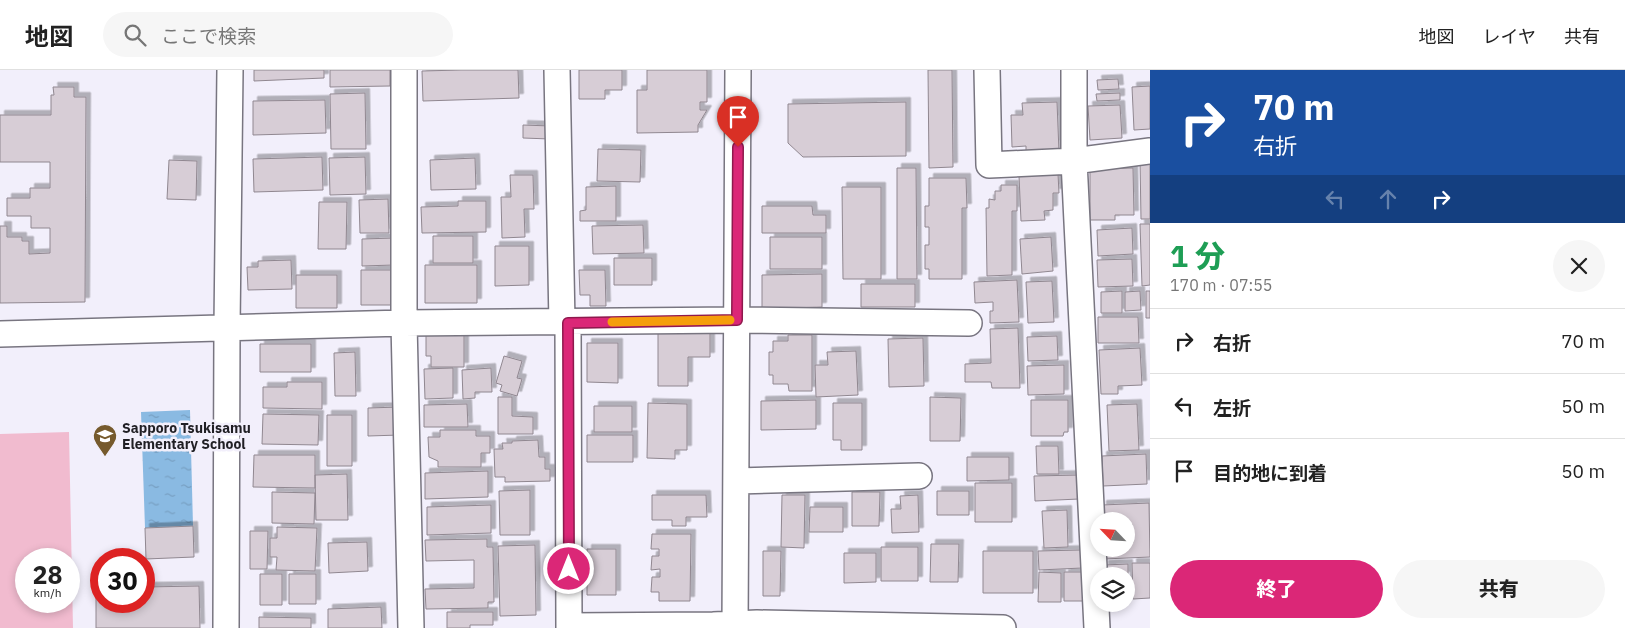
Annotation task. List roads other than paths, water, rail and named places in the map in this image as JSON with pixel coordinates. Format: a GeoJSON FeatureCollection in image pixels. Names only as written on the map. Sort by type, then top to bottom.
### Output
{"type":"FeatureCollection","features":[{"type":"Feature","properties":{"kind":"street"},"geometry":{"type":"LineString","coordinates":[[226,628],[230,70]]}},
{"type":"Feature","properties":{"kind":"street"},"geometry":{"type":"LineString","coordinates":[[404,70],[404,323],[411,628]]}},
{"type":"Feature","properties":{"kind":"street"},"geometry":{"type":"LineString","coordinates":[[557,70],[565,323],[569,627],[735,626],[757,623],[1003,628]]}},
{"type":"Feature","properties":{"kind":"street"},"geometry":{"type":"LineString","coordinates":[[735,626],[738,70]]}},
{"type":"Feature","properties":{"kind":"street"},"geometry":{"type":"LineString","coordinates":[[987,70],[989,165],[1074,161],[1150,151]]}},
{"type":"Feature","properties":{"kind":"street"},"geometry":{"type":"LineString","coordinates":[[1074,70],[1074,161],[1097,628]]}},
{"type":"Feature","properties":{"kind":"street"},"geometry":{"type":"LineString","coordinates":[[0,334],[404,323],[737,320],[969,323]]}},
{"type":"Feature","properties":{"kind":"street"},"geometry":{"type":"LineString","coordinates":[[737,481],[919,476]]}},
{"type":"Feature","properties":{"kind":"water"},"geometry":{"type":"Polygon","coordinates":[[[190,410],[193,526],[145,528],[141,412],[190,410]]]}},
{"type":"Feature","properties":{"kind":"place","name":"Sapporo Tsukisamu Elementary School"},"geometry":{"type":"Point","coordinates":[105,457]}}]}
